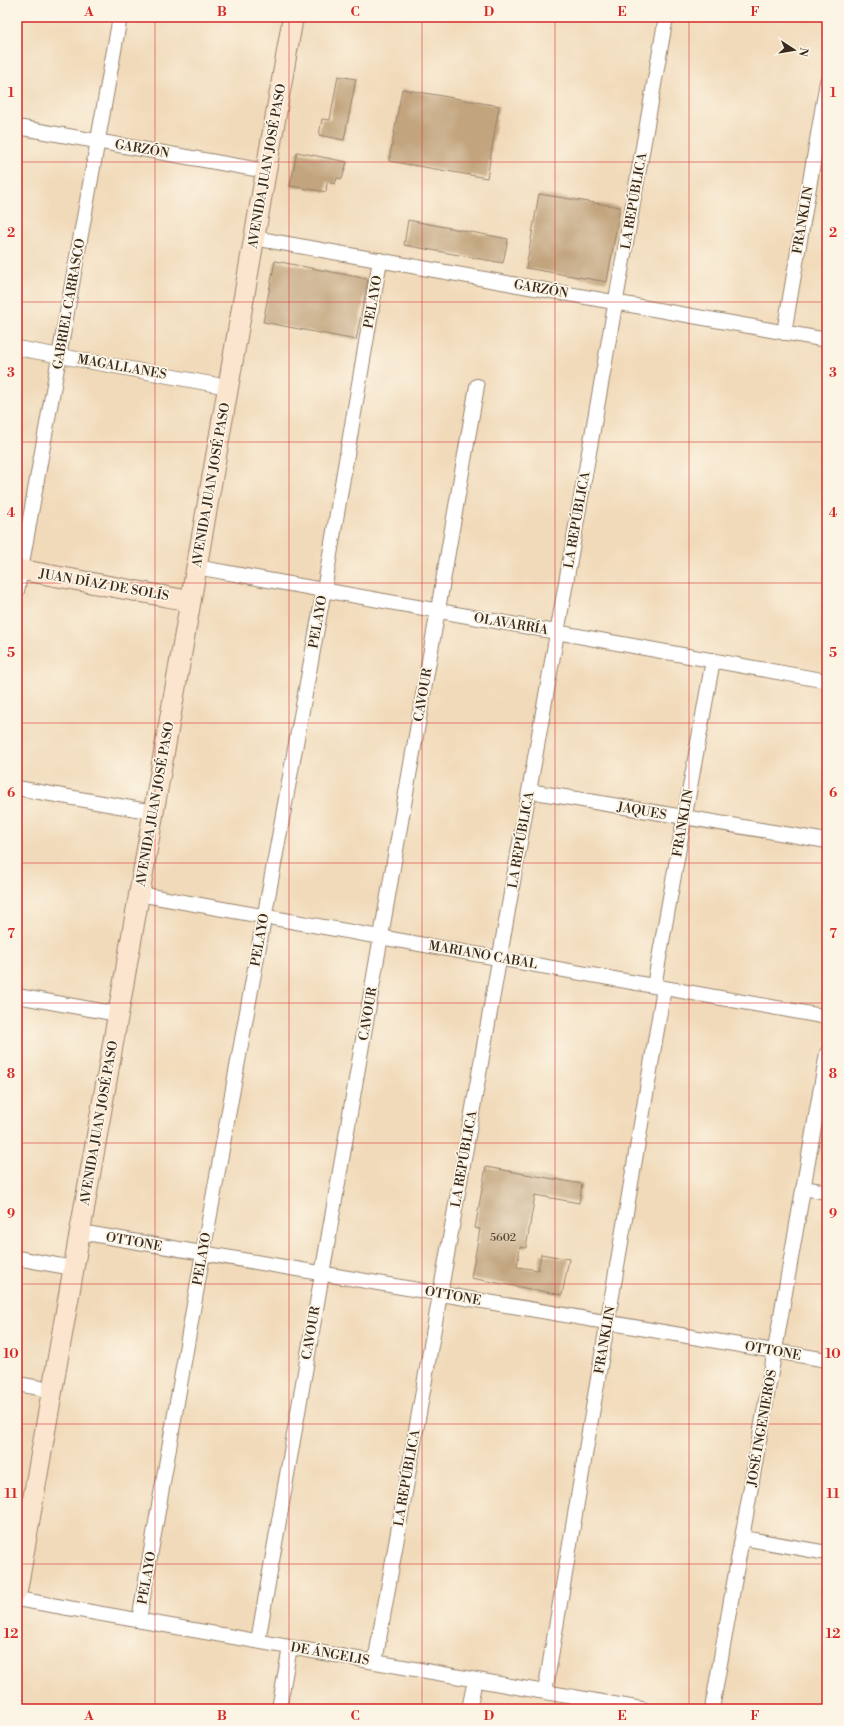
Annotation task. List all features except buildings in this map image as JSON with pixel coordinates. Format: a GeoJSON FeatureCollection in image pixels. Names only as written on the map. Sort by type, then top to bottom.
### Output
{"type":"FeatureCollection","features":[{"type":"Feature","properties":{"kind":"main road","name":"AVENIDA JUAN JOSÉ PASO"},"geometry":{"type":"LineString","coordinates":[[17,1591],[24,1508],[52,1390],[293,17]]}},
{"type":"Feature","properties":{"kind":"main road","name":"JUAN DÍAZ DE SOLÍS"},"geometry":{"type":"LineString","coordinates":[[19,570],[190,601]]}},
{"type":"Feature","properties":{"kind":"street","name":"GABRIEL CARRASCO"},"geometry":{"type":"LineString","coordinates":[[17,591],[19,570],[60,356],[120,17]]}},
{"type":"Feature","properties":{"kind":"street","name":"LA REPÚBLICA"},"geometry":{"type":"LineString","coordinates":[[375,1662],[666,17]]}},
{"type":"Feature","properties":{"kind":"street","name":"FRANKLIN"},"geometry":{"type":"LineString","coordinates":[[784,333],[827,82]]}},
{"type":"Feature","properties":{"kind":"street","name":"GARZÓN"},"geometry":{"type":"LineString","coordinates":[[17,127],[266,172]]}},
{"type":"Feature","properties":{"kind":"street","name":"GARZÓN"},"geometry":{"type":"LineString","coordinates":[[254,238],[827,340]]}},
{"type":"Feature","properties":{"kind":"street","name":"PELAYO"},"geometry":{"type":"LineString","coordinates":[[140,1620],[203,1253],[324,590],[380,260]]}},
{"type":"Feature","properties":{"kind":"street","name":"MAGALLANES"},"geometry":{"type":"LineString","coordinates":[[17,348],[228,387]]}},
{"type":"Feature","properties":{"kind":"street","name":"CAVOUR"},"geometry":{"type":"LineString","coordinates":[[258,1642],[477,386]]}},
{"type":"Feature","properties":{"kind":"street","name":"OLAVARRÍA"},"geometry":{"type":"LineString","coordinates":[[196,567],[827,681]]}},
{"type":"Feature","properties":{"kind":"street","name":"FRANKLIN"},"geometry":{"type":"LineString","coordinates":[[545,1692],[608,1323],[684,818],[713,660]]}},
{"type":"Feature","properties":{"kind":"street"},"geometry":{"type":"LineString","coordinates":[[17,788],[153,812]]}},
{"type":"Feature","properties":{"kind":"street","name":"JAQUES"},"geometry":{"type":"LineString","coordinates":[[529,791],[827,841]]}},
{"type":"Feature","properties":{"kind":"street","name":"MARIANO CABAL"},"geometry":{"type":"LineString","coordinates":[[139,894],[827,1017]]}},
{"type":"Feature","properties":{"kind":"street"},"geometry":{"type":"LineString","coordinates":[[17,996],[118,1014]]}},
{"type":"Feature","properties":{"kind":"street","name":"JOSÉ INGENIEROS"},"geometry":{"type":"LineString","coordinates":[[712,1709],[827,1053]]}},
{"type":"Feature","properties":{"kind":"street"},"geometry":{"type":"LineString","coordinates":[[804,1188],[827,1192]]}},
{"type":"Feature","properties":{"kind":"street","name":"OTTONE"},"geometry":{"type":"LineString","coordinates":[[80,1232],[827,1360]]}},
{"type":"Feature","properties":{"kind":"street"},"geometry":{"type":"LineString","coordinates":[[17,1258],[73,1268]]}},
{"type":"Feature","properties":{"kind":"street"},"geometry":{"type":"LineString","coordinates":[[17,1384],[52,1390]]}},
{"type":"Feature","properties":{"kind":"street"},"geometry":{"type":"LineString","coordinates":[[743,1538],[827,1553]]}},
{"type":"Feature","properties":{"kind":"street","name":"DE ÁNGELIS"},"geometry":{"type":"LineString","coordinates":[[17,1599],[642,1709]]}},
{"type":"Feature","properties":{"kind":"street"},"geometry":{"type":"LineString","coordinates":[[279,1709],[290,1647]]}},
{"type":"Feature","properties":{"kind":"street"},"geometry":{"type":"LineString","coordinates":[[470,1709],[475,1680]]}}]}
